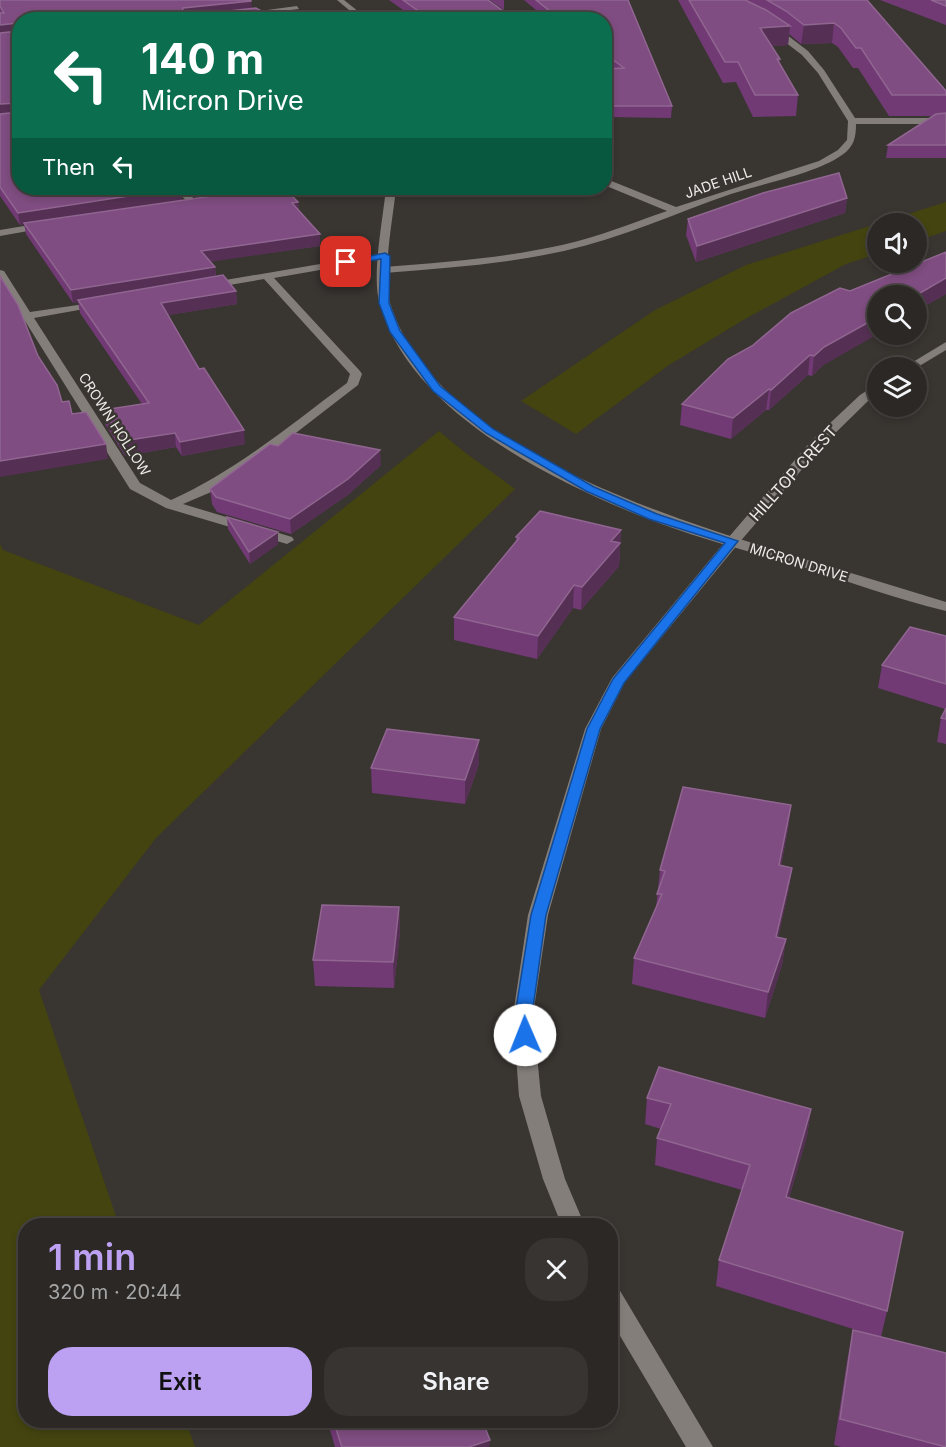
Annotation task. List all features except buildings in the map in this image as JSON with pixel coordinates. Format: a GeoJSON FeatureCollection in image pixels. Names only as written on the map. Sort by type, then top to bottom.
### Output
{"type":"FeatureCollection","features":[{"type":"Feature","properties":{"kind":"street"},"geometry":{"type":"LineString","coordinates":[[340,0],[356,12]]}},
{"type":"Feature","properties":{"kind":"street"},"geometry":{"type":"LineString","coordinates":[[481,0],[498,12]]}},
{"type":"Feature","properties":{"kind":"street"},"geometry":{"type":"LineString","coordinates":[[259,12],[297,8]]}},
{"type":"Feature","properties":{"kind":"street"},"geometry":{"type":"LineString","coordinates":[[766,24],[806,53],[852,121],[946,121]]}},
{"type":"Feature","properties":{"kind":"street","name":"JADE HILL"},"geometry":{"type":"LineString","coordinates":[[384,270],[455,266],[530,255],[594,240],[728,192],[822,163],[841,152],[851,140],[852,121]]}},
{"type":"Feature","properties":{"kind":"street"},"geometry":{"type":"LineString","coordinates":[[612,185],[677,211]]}},
{"type":"Feature","properties":{"kind":"street"},"geometry":{"type":"LineString","coordinates":[[181,204],[198,202],[188,195]]}},
{"type":"Feature","properties":{"kind":"street","name":"MICRON DRIVE"},"geometry":{"type":"LineString","coordinates":[[390,195],[384,270],[384,303],[401,341],[436,388],[489,431],[590,489],[653,516],[946,607]]}},
{"type":"Feature","properties":{"kind":"street"},"geometry":{"type":"LineString","coordinates":[[0,233],[57,224]]}},
{"type":"Feature","properties":{"kind":"street"},"geometry":{"type":"LineString","coordinates":[[198,287],[385,256]]}},
{"type":"Feature","properties":{"kind":"street","name":"CROWN HOLLOW"},"geometry":{"type":"LineString","coordinates":[[0,273],[135,486],[171,505],[288,540]]}},
{"type":"Feature","properties":{"kind":"street"},"geometry":{"type":"LineString","coordinates":[[171,505],[211,487],[252,460],[352,385],[356,374],[266,275]]}},
{"type":"Feature","properties":{"kind":"street"},"geometry":{"type":"LineString","coordinates":[[28,316],[107,302]]}},
{"type":"Feature","properties":{"kind":"street"},"geometry":{"type":"LineString","coordinates":[[927,357],[946,345]]}},
{"type":"Feature","properties":{"kind":"street","name":"HILLTOP CREST"},"geometry":{"type":"LineString","coordinates":[[571,1218],[554,1179],[530,1096],[523,1015],[538,915],[593,729],[618,681],[733,541],[817,443],[867,396]]}},
{"type":"Feature","properties":{"kind":"street"},"geometry":{"type":"LineString","coordinates":[[618,1309],[700,1447]]}},
{"type":"Feature","properties":{"kind":"shaded area"},"geometry":{"type":"Polygon","coordinates":[[[946,202],[946,231],[927,238],[927,213],[911,213],[946,202]]]}},
{"type":"Feature","properties":{"kind":"shaded area"},"geometry":{"type":"Polygon","coordinates":[[[867,227],[867,257],[846,264],[745,319],[669,365],[576,434],[521,401],[655,310],[746,265],[867,227]]]}},
{"type":"Feature","properties":{"kind":"shaded area"},"geometry":{"type":"Polygon","coordinates":[[[439,431],[515,489],[156,838],[39,990],[117,1218],[18,1218],[18,1428],[188,1428],[195,1447],[0,1447],[0,544],[3,550],[199,625],[439,431]]]}},
{"type":"Feature","properties":{"kind":"route"},"geometry":{"type":"LineString","coordinates":[[346,262],[385,256],[384,303],[395,332],[436,388],[489,431],[590,489],[653,516],[733,541],[618,681],[593,729],[538,915],[523,1015],[525,1035]]}}]}
